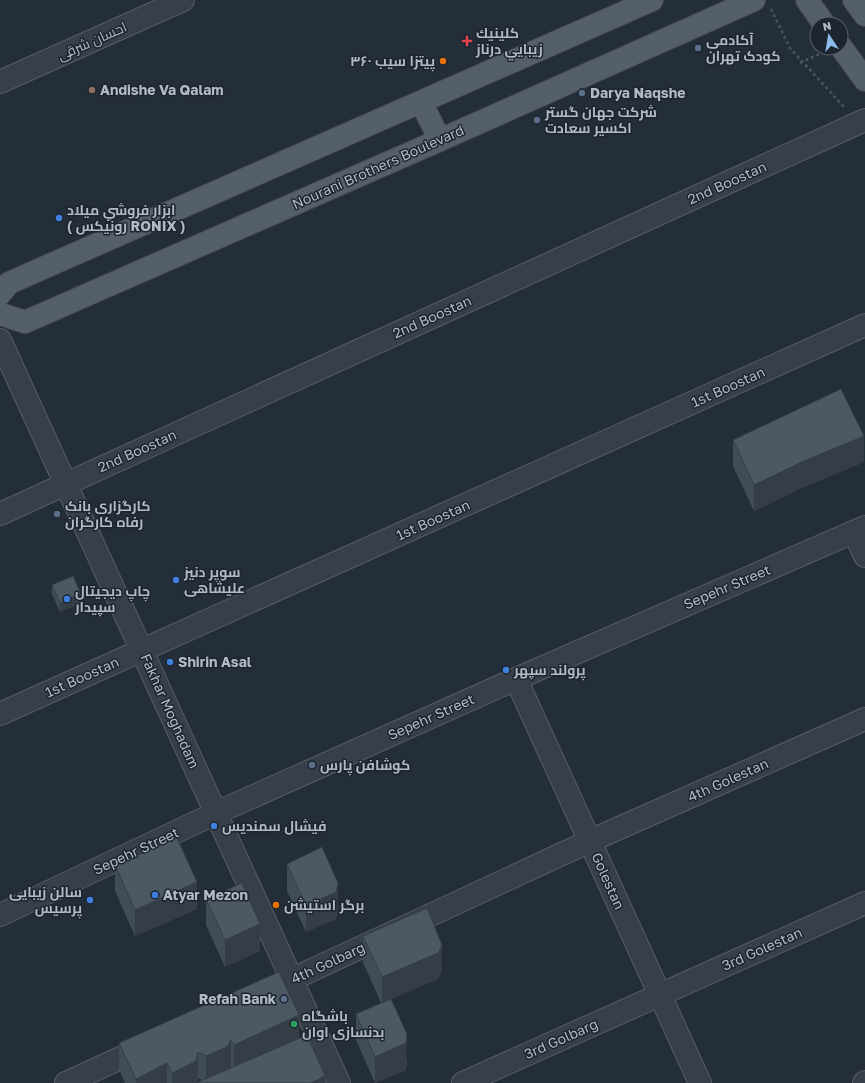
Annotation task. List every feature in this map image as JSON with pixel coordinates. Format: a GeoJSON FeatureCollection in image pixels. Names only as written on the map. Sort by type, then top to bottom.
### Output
{"type":"FeatureCollection","features":[{"type":"Feature","properties":{"kind":"main road"},"geometry":{"type":"LineString","coordinates":[[807,0],[818,16]]}},
{"type":"Feature","properties":{"kind":"main road"},"geometry":{"type":"LineString","coordinates":[[854,0],[865,15]]}},
{"type":"Feature","properties":{"kind":"main road"},"geometry":{"type":"LineString","coordinates":[[0,294],[8,284],[646,2]]}},
{"type":"Feature","properties":{"kind":"main road","name":"Nourani Brothers Boulevard"},"geometry":{"type":"LineString","coordinates":[[0,314],[25,322],[440,140],[762,3]]}},
{"type":"Feature","properties":{"kind":"main road"},"geometry":{"type":"LineString","coordinates":[[848,56],[865,80]]}},
{"type":"Feature","properties":{"kind":"main road"},"geometry":{"type":"LineString","coordinates":[[421,102],[440,140]]}},
{"type":"Feature","properties":{"kind":"street","name":"احسان شرقی"},"geometry":{"type":"LineString","coordinates":[[0,82],[183,0]]}},
{"type":"Feature","properties":{"kind":"street","name":"2nd Boostan"},"geometry":{"type":"LineString","coordinates":[[0,514],[65,483],[865,120]]}},
{"type":"Feature","properties":{"kind":"street","name":"1st Boostan"},"geometry":{"type":"LineString","coordinates":[[0,714],[865,325]]}},
{"type":"Feature","properties":{"kind":"street","name":"Fakhar Moghadam"},"geometry":{"type":"LineString","coordinates":[[0,340],[339,1083]]}},
{"type":"Feature","properties":{"kind":"street"},"geometry":{"type":"LineString","coordinates":[[860,530],[865,556]]}},
{"type":"Feature","properties":{"kind":"street","name":"Sepehr Street"},"geometry":{"type":"LineString","coordinates":[[0,915],[216,813],[516,679],[860,530]]}},
{"type":"Feature","properties":{"kind":"street","name":"Golestan"},"geometry":{"type":"LineString","coordinates":[[516,679],[700,1083]]}},
{"type":"Feature","properties":{"kind":"street","name":"4th Golestan"},"geometry":{"type":"LineString","coordinates":[[590,841],[865,719]]}},
{"type":"Feature","properties":{"kind":"street","name":"4th Golbarg"},"geometry":{"type":"LineString","coordinates":[[243,1002],[590,841]]}},
{"type":"Feature","properties":{"kind":"street","name":"3rd Golestan"},"geometry":{"type":"LineString","coordinates":[[660,994],[865,903]]}},
{"type":"Feature","properties":{"kind":"street","name":"3rd Golbarg"},"geometry":{"type":"LineString","coordinates":[[463,1083],[660,994]]}},
{"type":"Feature","properties":{"kind":"street"},"geometry":{"type":"LineString","coordinates":[[66,1083],[166,1037]]}},
{"type":"Feature","properties":{"kind":"path"},"geometry":{"type":"LineString","coordinates":[[762,3],[800,63],[815,56]]}},
{"type":"Feature","properties":{"kind":"path"},"geometry":{"type":"LineString","coordinates":[[790,48],[845,109]]}},
{"type":"Feature","properties":{"kind":"building"},"geometry":{"type":"Polygon","coordinates":[[[841,389],[864,436],[806,460],[754,485],[733,440],[841,389]]]}},
{"type":"Feature","properties":{"kind":"building"},"geometry":{"type":"Polygon","coordinates":[[[73,576],[81,594],[60,603],[52,585],[73,576]]]}},
{"type":"Feature","properties":{"kind":"building"},"geometry":{"type":"Polygon","coordinates":[[[177,838],[197,882],[135,910],[115,865],[177,838]]]}},
{"type":"Feature","properties":{"kind":"building"},"geometry":{"type":"Polygon","coordinates":[[[322,847],[338,883],[336,892],[306,906],[287,864],[322,847]]]}},
{"type":"Feature","properties":{"kind":"building"},"geometry":{"type":"Polygon","coordinates":[[[242,883],[260,924],[225,940],[206,899],[242,883]]]}},
{"type":"Feature","properties":{"kind":"building"},"geometry":{"type":"Polygon","coordinates":[[[427,908],[442,945],[438,953],[382,977],[363,936],[427,908]]]}},
{"type":"Feature","properties":{"kind":"building"},"geometry":{"type":"Polygon","coordinates":[[[279,972],[299,1015],[234,1045],[231,1040],[227,1047],[206,1056],[198,1052],[196,1061],[172,1073],[167,1063],[136,1079],[119,1043],[279,972]]]}},
{"type":"Feature","properties":{"kind":"building"},"geometry":{"type":"Polygon","coordinates":[[[391,999],[407,1034],[406,1043],[375,1057],[356,1014],[391,999]]]}},
{"type":"Feature","properties":{"kind":"building"},"geometry":{"type":"Polygon","coordinates":[[[307,1035],[325,1076],[311,1083],[196,1083],[307,1035]]]}},
{"type":"Feature","properties":{"kind":"place","name":"كلينيك زيبايي درناز"},"geometry":{"type":"Point","coordinates":[467,41]}},
{"type":"Feature","properties":{"kind":"place","name":"آکادمی کودک تهران"},"geometry":{"type":"Point","coordinates":[698,48]}},
{"type":"Feature","properties":{"kind":"place","name":"پیتزا سیب ٣۶٠"},"geometry":{"type":"Point","coordinates":[443,61]}},
{"type":"Feature","properties":{"kind":"place","name":"Andishe Va Qalam"},"geometry":{"type":"Point","coordinates":[92,90]}},
{"type":"Feature","properties":{"kind":"place","name":"Darya Naqshe"},"geometry":{"type":"Point","coordinates":[582,93]}},
{"type":"Feature","properties":{"kind":"place","name":"شرکت جهان گستر اکسیر سعادت"},"geometry":{"type":"Point","coordinates":[537,120]}},
{"type":"Feature","properties":{"kind":"place","name":"ابزار فروشي ميلاد ( رونیکس RONIX )"},"geometry":{"type":"Point","coordinates":[59,218]}},
{"type":"Feature","properties":{"kind":"place","name":"کارگزاری بانک رفاه کارگران"},"geometry":{"type":"Point","coordinates":[57,514]}},
{"type":"Feature","properties":{"kind":"place","name":"سوپر دنيز عليشاهى"},"geometry":{"type":"Point","coordinates":[176,580]}},
{"type":"Feature","properties":{"kind":"place","name":"چاپ دیجیتال سپیدار"},"geometry":{"type":"Point","coordinates":[67,599]}},
{"type":"Feature","properties":{"kind":"place","name":"Shirin Asal"},"geometry":{"type":"Point","coordinates":[170,662]}},
{"type":"Feature","properties":{"kind":"place","name":"پرولند سپهر"},"geometry":{"type":"Point","coordinates":[506,670]}},
{"type":"Feature","properties":{"kind":"place","name":"کوشافن پارس"},"geometry":{"type":"Point","coordinates":[312,765]}},
{"type":"Feature","properties":{"kind":"place","name":"فیشال سمندیس"},"geometry":{"type":"Point","coordinates":[214,826]}},
{"type":"Feature","properties":{"kind":"place","name":"Atyar Mezon"},"geometry":{"type":"Point","coordinates":[155,895]}},
{"type":"Feature","properties":{"kind":"place","name":"سالن زیبایی پرسیس"},"geometry":{"type":"Point","coordinates":[90,900]}},
{"type":"Feature","properties":{"kind":"place","name":"برگر استیشن"},"geometry":{"type":"Point","coordinates":[276,905]}},
{"type":"Feature","properties":{"kind":"place","name":"Refah Bank"},"geometry":{"type":"Point","coordinates":[284,999]}},
{"type":"Feature","properties":{"kind":"place","name":"باشگاه بدنسازی اوان"},"geometry":{"type":"Point","coordinates":[294,1024]}}]}
